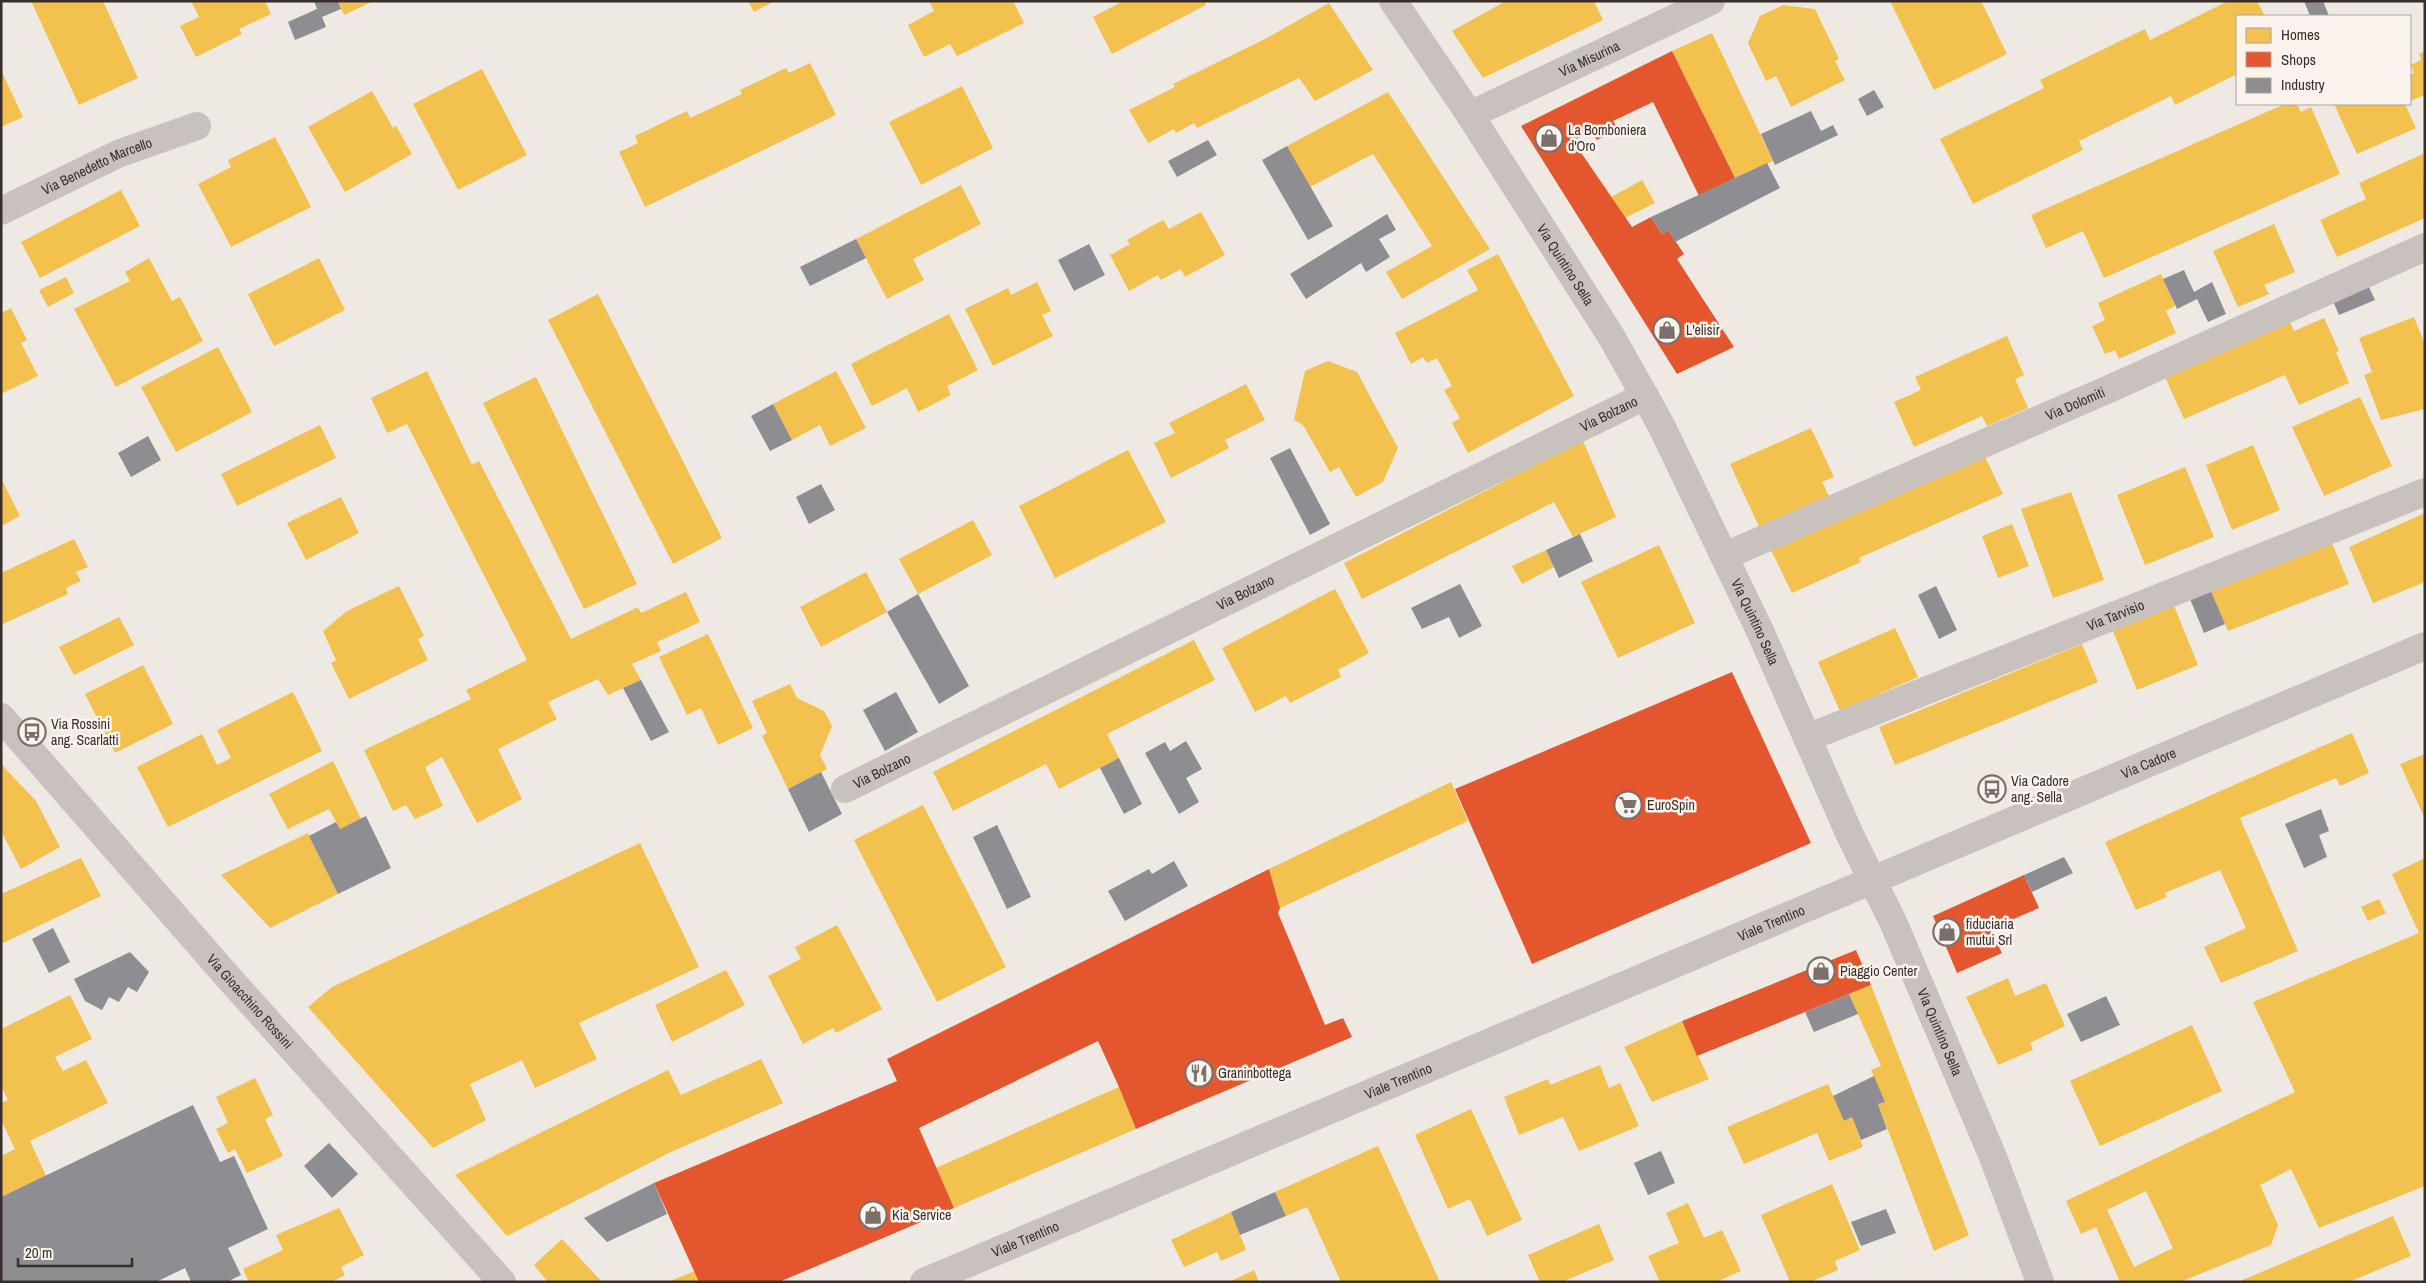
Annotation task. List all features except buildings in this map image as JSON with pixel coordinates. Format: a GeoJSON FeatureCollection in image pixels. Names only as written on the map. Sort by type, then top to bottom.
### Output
{"type":"FeatureCollection","features":[{"type":"Feature","properties":{"kind":"street","name":"Via Quintino Sella"},"geometry":{"type":"LineString","coordinates":[[1393,1],[1470,115],[1610,336],[1645,396],[1725,556],[1897,932],[1993,1157],[2040,1282]]}},
{"type":"Feature","properties":{"kind":"street","name":"Via Misurina"},"geometry":{"type":"LineString","coordinates":[[1470,115],[1711,1]]}},
{"type":"Feature","properties":{"kind":"street","name":"Via Benedetto Marcello"},"geometry":{"type":"LineString","coordinates":[[1,211],[120,154],[197,126]]}},
{"type":"Feature","properties":{"kind":"street","name":"Via Dolomiti"},"geometry":{"type":"LineString","coordinates":[[1725,556],[2100,394],[2425,247]]}},
{"type":"Feature","properties":{"kind":"street","name":"Via Bolzano"},"geometry":{"type":"LineString","coordinates":[[845,789],[1645,396]]}},
{"type":"Feature","properties":{"kind":"street","name":"Via Tarvisio"},"geometry":{"type":"LineString","coordinates":[[1807,738],[2425,492]]}},
{"type":"Feature","properties":{"kind":"street","name":"Via Cadore"},"geometry":{"type":"LineString","coordinates":[[1872,880],[2425,646]]}},
{"type":"Feature","properties":{"kind":"street","name":"Via Gioacchino Rossini"},"geometry":{"type":"LineString","coordinates":[[1,718],[227,976],[502,1282]]}},
{"type":"Feature","properties":{"kind":"street","name":"Viale Trentino"},"geometry":{"type":"LineString","coordinates":[[924,1282],[1872,880]]}},
{"type":"Feature","properties":{"kind":"place","name":"La Bomboniera d'Oro"},"geometry":{"type":"Point","coordinates":[1549,138]}},
{"type":"Feature","properties":{"kind":"place","name":"L'elisir"},"geometry":{"type":"Point","coordinates":[1667,330]}},
{"type":"Feature","properties":{"kind":"place","name":"Via Rossini ang. Scarlatti"},"geometry":{"type":"Point","coordinates":[32,732]}},
{"type":"Feature","properties":{"kind":"place","name":"Via Cadore ang. Sella"},"geometry":{"type":"Point","coordinates":[1992,789]}},
{"type":"Feature","properties":{"kind":"place","name":"EuroSpin"},"geometry":{"type":"Point","coordinates":[1628,805]}},
{"type":"Feature","properties":{"kind":"place","name":"fiduciaria mutui Srl"},"geometry":{"type":"Point","coordinates":[1947,932]}},
{"type":"Feature","properties":{"kind":"place","name":"Piaggio Center"},"geometry":{"type":"Point","coordinates":[1821,971]}},
{"type":"Feature","properties":{"kind":"place","name":"Graninbottega"},"geometry":{"type":"Point","coordinates":[1199,1073]}},
{"type":"Feature","properties":{"kind":"place","name":"Kia Service"},"geometry":{"type":"Point","coordinates":[873,1215]}}]}
